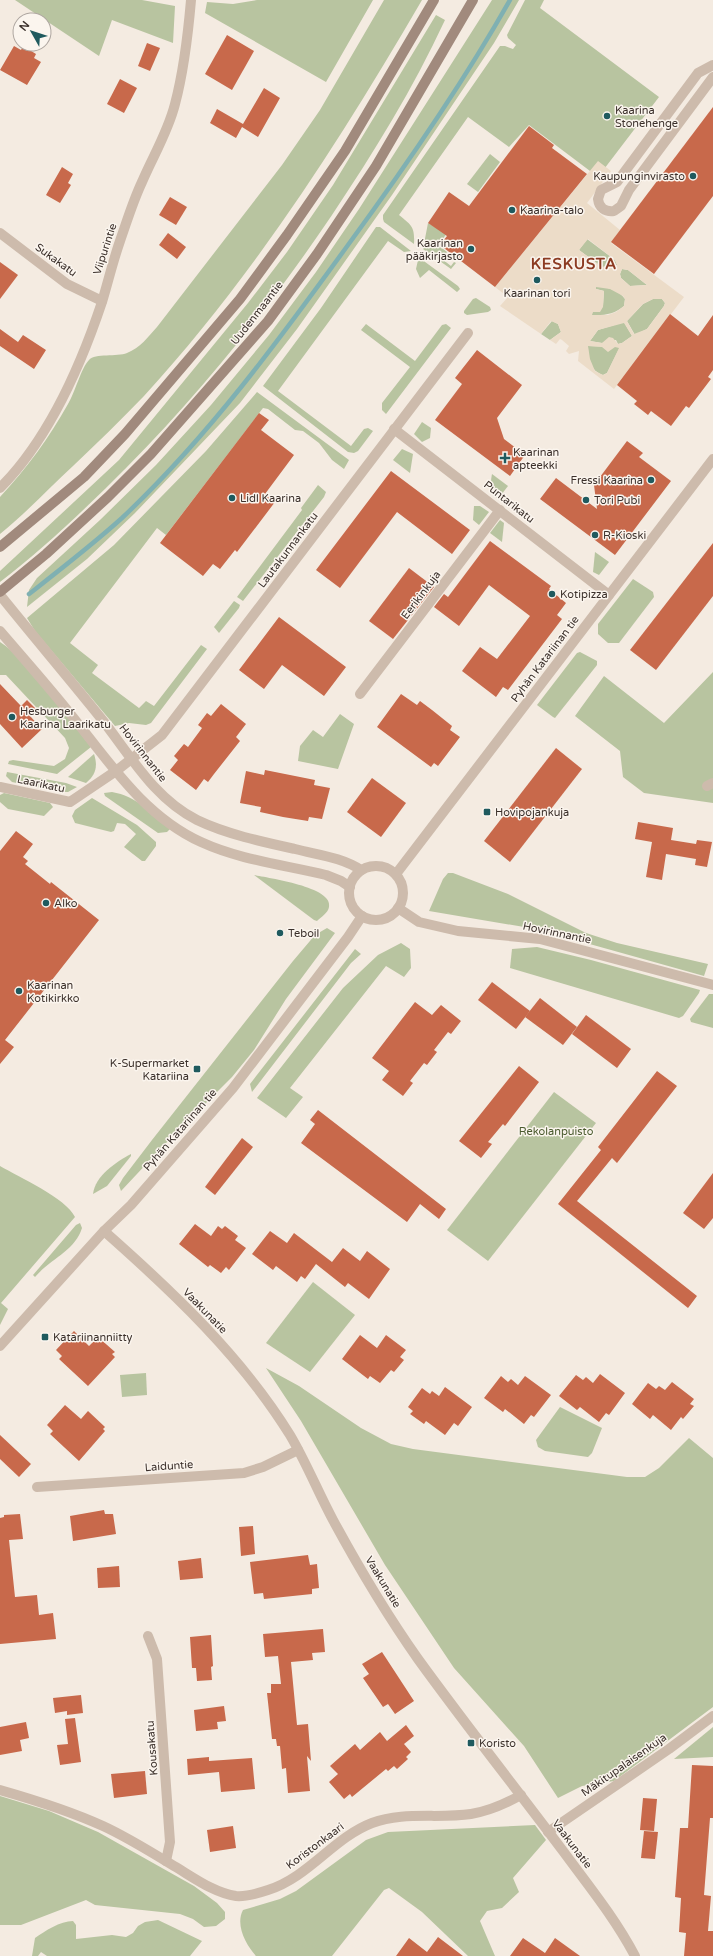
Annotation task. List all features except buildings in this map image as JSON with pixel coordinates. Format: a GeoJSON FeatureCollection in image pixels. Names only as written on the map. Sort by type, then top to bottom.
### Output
{"type":"FeatureCollection","features":[{"type":"Feature","properties":{"kind":"main road","name":"Uudenmaantie"},"geometry":{"type":"LineString","coordinates":[[0,547],[84,477],[125,434],[240,299],[326,178],[391,74],[434,0]]}},
{"type":"Feature","properties":{"kind":"main road","name":"Uudenmaantie"},"geometry":{"type":"LineString","coordinates":[[0,594],[63,539],[146,459],[268,321],[317,254],[376,166],[472,0]]}},
{"type":"Feature","properties":{"kind":"street","name":"Viipurintie"},"geometry":{"type":"LineString","coordinates":[[0,488],[12,476],[30,452],[65,394],[85,349],[102,301],[116,252],[142,181],[163,140],[175,105],[188,39],[191,0]]}},
{"type":"Feature","properties":{"kind":"street"},"geometry":{"type":"LineString","coordinates":[[713,64],[698,73],[617,182],[601,190],[598,198],[601,207],[604,210],[614,211],[621,206],[629,190],[713,77]]}},
{"type":"Feature","properties":{"kind":"street","name":"Sukakatu"},"geometry":{"type":"LineString","coordinates":[[0,233],[67,284],[102,301]]}},
{"type":"Feature","properties":{"kind":"street","name":"Lautakunnankatu"},"geometry":{"type":"LineString","coordinates":[[116,771],[162,735],[468,333]]}},
{"type":"Feature","properties":{"kind":"street","name":"Puntarikatu"},"geometry":{"type":"LineString","coordinates":[[394,429],[610,595]]}},
{"type":"Feature","properties":{"kind":"street","name":"Pyhän Katariinan tie"},"geometry":{"type":"LineString","coordinates":[[396,874],[713,459]]}},
{"type":"Feature","properties":{"kind":"street","name":"Eerikinkuja"},"geometry":{"type":"LineString","coordinates":[[360,694],[500,510]]}},
{"type":"Feature","properties":{"kind":"street","name":"Hovirinnantie"},"geometry":{"type":"LineString","coordinates":[[0,594],[161,794],[195,819],[229,832],[295,849],[334,857],[353,864],[361,870]]}},
{"type":"Feature","properties":{"kind":"street"},"geometry":{"type":"LineString","coordinates":[[0,631],[40,676],[132,791],[145,804],[191,837],[222,851],[330,876],[350,887]]}},
{"type":"Feature","properties":{"kind":"street","name":"Laarikatu"},"geometry":{"type":"LineString","coordinates":[[0,787],[70,802],[116,771]]}},
{"type":"Feature","properties":{"kind":"street"},"geometry":{"type":"LineString","coordinates":[[370,866],[379,866],[388,868],[396,874],[401,882],[403,891],[402,900],[398,908],[391,915],[381,919],[372,919],[362,916],[354,908],[350,898],[350,887],[354,876],[361,870],[370,866]]}},
{"type":"Feature","properties":{"kind":"street","name":"Hovirinnantie"},"geometry":{"type":"LineString","coordinates":[[398,908],[419,922],[458,931],[540,939],[713,985]]}},
{"type":"Feature","properties":{"kind":"street","name":"Pyhän Katariinan tie"},"geometry":{"type":"LineString","coordinates":[[0,1346],[104,1231],[131,1205],[232,1088],[348,937],[362,916]]}},
{"type":"Feature","properties":{"kind":"street","name":"Vaakunatie"},"geometry":{"type":"LineString","coordinates":[[104,1231],[185,1306],[238,1365],[262,1395],[290,1436],[333,1520],[390,1618],[598,1898],[635,1956]]}},
{"type":"Feature","properties":{"kind":"street","name":"Laiduntie"},"geometry":{"type":"LineString","coordinates":[[37,1487],[244,1473],[264,1467],[298,1450]]}},
{"type":"Feature","properties":{"kind":"street","name":"Kousakatu"},"geometry":{"type":"LineString","coordinates":[[148,1636],[157,1659],[170,1842],[166,1861]]}},
{"type":"Feature","properties":{"kind":"street","name":"Mäkitupalaisenkuja"},"geometry":{"type":"LineString","coordinates":[[548,1832],[669,1749],[713,1716]]}},
{"type":"Feature","properties":{"kind":"street","name":"Koristonkaari"},"geometry":{"type":"LineString","coordinates":[[0,1790],[44,1803],[103,1826],[218,1891],[237,1896],[270,1890],[289,1881],[317,1862],[351,1833],[373,1823],[395,1818],[474,1814],[500,1806],[521,1795]]}},
{"type":"Feature","properties":{"kind":"green space"},"geometry":{"type":"Polygon","coordinates":[[[15,0],[142,0],[175,6],[173,43],[112,20],[99,56],[52,25],[52,12],[33,12],[15,0]]]}},
{"type":"Feature","properties":{"kind":"green space"},"geometry":{"type":"Polygon","coordinates":[[[257,0],[373,0],[326,82],[205,13],[207,2],[233,4],[257,0]]]}},
{"type":"Feature","properties":{"kind":"green space"},"geometry":{"type":"Polygon","coordinates":[[[384,0],[422,0],[360,104],[294,206],[259,255],[184,351],[144,396],[28,509],[0,534],[0,497],[28,464],[61,417],[71,399],[86,364],[92,358],[123,354],[132,351],[144,342],[157,327],[282,165],[320,110],[384,0]]]}},
{"type":"Feature","properties":{"kind":"green space"},"geometry":{"type":"Polygon","coordinates":[[[492,0],[519,0],[494,43],[392,195],[297,329],[240,403],[135,513],[87,559],[27,607],[29,590],[37,578],[100,520],[156,465],[211,405],[269,335],[316,272],[359,209],[492,0]]]}},
{"type":"Feature","properties":{"kind":"green space"},"geometry":{"type":"Polygon","coordinates":[[[525,0],[544,0],[540,8],[659,97],[598,177],[529,125],[509,147],[468,117],[399,215],[411,226],[414,233],[414,244],[384,222],[383,215],[500,46],[513,49],[516,45],[508,38],[507,35],[525,0]]]}},
{"type":"Feature","properties":{"kind":"green space"},"geometry":{"type":"Polygon","coordinates":[[[436,15],[445,20],[420,71],[392,120],[332,215],[254,323],[168,424],[106,488],[68,525],[0,582],[0,571],[119,460],[248,303],[287,252],[333,185],[436,15]]]}},
{"type":"Feature","properties":{"kind":"green space"},"geometry":{"type":"Polygon","coordinates":[[[490,154],[500,162],[478,192],[467,184],[490,154]]]}},
{"type":"Feature","properties":{"kind":"green space"},"geometry":{"type":"Polygon","coordinates":[[[468,206],[438,245],[447,252],[442,259],[451,266],[454,262],[456,263],[451,269],[423,249],[428,223],[438,229],[468,206]]]}},
{"type":"Feature","properties":{"kind":"green space"},"geometry":{"type":"Polygon","coordinates":[[[376,227],[380,227],[411,251],[404,252],[388,241],[278,391],[351,446],[364,429],[368,428],[373,431],[358,451],[354,453],[348,452],[263,386],[321,308],[376,227]]]}},
{"type":"Feature","properties":{"kind":"green space"},"geometry":{"type":"Polygon","coordinates":[[[587,239],[615,260],[617,265],[602,267],[579,250],[587,239]]]}},
{"type":"Feature","properties":{"kind":"green space"},"geometry":{"type":"Polygon","coordinates":[[[421,259],[460,289],[457,292],[429,270],[420,278],[416,269],[418,260],[421,259]]]}},
{"type":"Feature","properties":{"kind":"green space"},"geometry":{"type":"Polygon","coordinates":[[[622,269],[628,270],[647,285],[630,286],[621,278],[620,274],[622,269]]]}},
{"type":"Feature","properties":{"kind":"green space"},"geometry":{"type":"Polygon","coordinates":[[[596,286],[608,288],[619,293],[625,299],[624,306],[609,314],[591,315],[593,311],[603,306],[604,291],[596,289],[596,286]]]}},
{"type":"Feature","properties":{"kind":"green space"},"geometry":{"type":"Polygon","coordinates":[[[476,298],[490,307],[491,310],[488,312],[467,315],[464,311],[473,299],[476,298]]]}},
{"type":"Feature","properties":{"kind":"green space"},"geometry":{"type":"Polygon","coordinates":[[[653,299],[662,299],[665,303],[664,306],[647,329],[635,335],[627,321],[643,304],[653,299]]]}},
{"type":"Feature","properties":{"kind":"green space"},"geometry":{"type":"Polygon","coordinates":[[[552,321],[558,324],[561,332],[550,340],[541,334],[552,321]]]}},
{"type":"Feature","properties":{"kind":"green space"},"geometry":{"type":"Polygon","coordinates":[[[624,322],[632,336],[622,343],[618,344],[616,340],[602,343],[590,341],[598,330],[624,322]]]}},
{"type":"Feature","properties":{"kind":"green space"},"geometry":{"type":"Polygon","coordinates":[[[366,324],[415,361],[442,325],[446,324],[451,328],[386,414],[382,410],[382,403],[410,367],[361,330],[366,324]]]}},
{"type":"Feature","properties":{"kind":"green space"},"geometry":{"type":"Polygon","coordinates":[[[588,346],[620,347],[607,373],[603,375],[595,370],[589,359],[588,346]]]}},
{"type":"Feature","properties":{"kind":"green space"},"geometry":{"type":"Polygon","coordinates":[[[257,392],[349,460],[344,469],[332,460],[319,443],[303,431],[295,430],[268,409],[263,408],[166,535],[157,528],[70,643],[98,665],[92,673],[139,708],[146,701],[154,706],[201,645],[207,649],[151,723],[146,725],[129,723],[115,726],[35,631],[27,618],[114,545],[206,451],[257,392]]]}},
{"type":"Feature","properties":{"kind":"green space"},"geometry":{"type":"Polygon","coordinates":[[[422,422],[431,428],[430,438],[422,442],[414,434],[422,422]]]}},
{"type":"Feature","properties":{"kind":"green space"},"geometry":{"type":"Polygon","coordinates":[[[402,449],[413,454],[410,473],[393,460],[402,449]]]}},
{"type":"Feature","properties":{"kind":"green space"},"geometry":{"type":"Polygon","coordinates":[[[492,474],[508,486],[498,499],[493,494],[491,488],[492,474]]]}},
{"type":"Feature","properties":{"kind":"green space"},"geometry":{"type":"Polygon","coordinates":[[[318,485],[326,492],[324,497],[243,601],[237,597],[302,510],[301,508],[318,485]]]}},
{"type":"Feature","properties":{"kind":"green space"},"geometry":{"type":"Polygon","coordinates":[[[474,506],[480,506],[489,512],[479,525],[473,520],[474,506]]]}},
{"type":"Feature","properties":{"kind":"green space"},"geometry":{"type":"Polygon","coordinates":[[[500,520],[504,523],[502,542],[490,533],[500,520]]]}},
{"type":"Feature","properties":{"kind":"green space"},"geometry":{"type":"Polygon","coordinates":[[[595,552],[609,562],[599,575],[593,572],[595,552]]]}},
{"type":"Feature","properties":{"kind":"green space"},"geometry":{"type":"Polygon","coordinates":[[[633,579],[653,592],[654,597],[619,643],[608,643],[598,634],[598,624],[633,579]]]}},
{"type":"Feature","properties":{"kind":"green space"},"geometry":{"type":"Polygon","coordinates":[[[234,601],[240,605],[239,608],[219,633],[214,627],[234,601]]]}},
{"type":"Feature","properties":{"kind":"green space"},"geometry":{"type":"Polygon","coordinates":[[[0,642],[24,662],[91,747],[57,774],[8,764],[9,761],[13,760],[54,766],[65,759],[69,748],[65,738],[6,675],[0,675],[0,642]]]}},
{"type":"Feature","properties":{"kind":"green space"},"geometry":{"type":"Polygon","coordinates":[[[580,652],[597,661],[597,665],[555,718],[537,705],[577,653],[580,652]]]}},
{"type":"Feature","properties":{"kind":"green space"},"geometry":{"type":"Polygon","coordinates":[[[713,672],[713,803],[644,793],[623,777],[620,751],[575,716],[604,676],[664,723],[713,672]]]}},
{"type":"Feature","properties":{"kind":"green space"},"geometry":{"type":"Polygon","coordinates":[[[340,714],[354,724],[338,769],[298,761],[300,746],[313,730],[323,737],[340,714]]]}},
{"type":"Feature","properties":{"kind":"green space"},"geometry":{"type":"Polygon","coordinates":[[[94,754],[96,762],[95,770],[92,777],[86,783],[68,777],[94,754]]]}},
{"type":"Feature","properties":{"kind":"green space"},"geometry":{"type":"Polygon","coordinates":[[[7,772],[66,783],[77,787],[68,792],[61,792],[12,782],[6,776],[7,772]]]}},
{"type":"Feature","properties":{"kind":"green space"},"geometry":{"type":"Polygon","coordinates":[[[112,792],[129,797],[136,801],[171,828],[167,832],[158,833],[105,796],[104,793],[112,792]]]}},
{"type":"Feature","properties":{"kind":"green space"},"geometry":{"type":"Polygon","coordinates":[[[4,793],[50,803],[53,807],[44,816],[8,809],[0,802],[0,795],[4,793]]]}},
{"type":"Feature","properties":{"kind":"green space"},"geometry":{"type":"Polygon","coordinates":[[[92,798],[137,825],[156,842],[156,846],[145,861],[142,861],[124,847],[136,834],[125,824],[117,823],[114,831],[111,832],[75,823],[72,816],[75,810],[92,798]]]}},
{"type":"Feature","properties":{"kind":"green space"},"geometry":{"type":"Polygon","coordinates":[[[448,873],[453,873],[508,894],[586,933],[617,943],[708,964],[704,976],[536,929],[429,911],[443,879],[448,873]]]}},
{"type":"Feature","properties":{"kind":"green space"},"geometry":{"type":"Polygon","coordinates":[[[254,875],[285,881],[311,889],[321,894],[328,900],[329,907],[326,913],[317,921],[314,920],[254,875]]]}},
{"type":"Feature","properties":{"kind":"green space"},"geometry":{"type":"Polygon","coordinates":[[[327,928],[335,933],[286,999],[254,1050],[232,1077],[167,1142],[121,1191],[119,1185],[123,1178],[152,1140],[293,961],[315,935],[327,928]]]}},
{"type":"Feature","properties":{"kind":"green space"},"geometry":{"type":"Polygon","coordinates":[[[401,943],[410,949],[411,968],[404,977],[386,966],[290,1088],[303,1097],[286,1118],[257,1098],[343,988],[378,955],[401,943]]]}},
{"type":"Feature","properties":{"kind":"green space"},"geometry":{"type":"Polygon","coordinates":[[[537,947],[591,960],[700,990],[683,1016],[679,1018],[510,968],[512,949],[537,947]]]}},
{"type":"Feature","properties":{"kind":"green space"},"geometry":{"type":"Polygon","coordinates":[[[355,949],[361,954],[351,963],[252,1092],[250,1084],[355,949]]]}},
{"type":"Feature","properties":{"kind":"green space"},"geometry":{"type":"Polygon","coordinates":[[[709,994],[713,994],[713,1028],[691,1022],[690,1019],[709,994]]]}},
{"type":"Feature","properties":{"kind":"green space","name":"Rekolanpuisto"},"geometry":{"type":"Polygon","coordinates":[[[554,1092],[596,1123],[488,1261],[447,1230],[554,1092]]]}},
{"type":"Feature","properties":{"kind":"green space"},"geometry":{"type":"Polygon","coordinates":[[[131,1154],[107,1186],[93,1194],[98,1181],[107,1170],[131,1154]]]}},
{"type":"Feature","properties":{"kind":"green space"},"geometry":{"type":"Polygon","coordinates":[[[0,1166],[52,1195],[70,1210],[75,1217],[1,1303],[8,1309],[0,1325],[0,1166]]]}},
{"type":"Feature","properties":{"kind":"green space"},"geometry":{"type":"Polygon","coordinates":[[[80,1223],[82,1228],[74,1243],[35,1277],[33,1275],[76,1225],[80,1223]]]}},
{"type":"Feature","properties":{"kind":"green space"},"geometry":{"type":"Polygon","coordinates":[[[313,1282],[355,1315],[310,1372],[266,1343],[313,1282]]]}},
{"type":"Feature","properties":{"kind":"green space"},"geometry":{"type":"Polygon","coordinates":[[[266,1368],[299,1386],[361,1428],[391,1444],[413,1449],[627,1477],[645,1477],[659,1468],[689,1438],[713,1458],[713,1707],[614,1781],[582,1786],[558,1798],[524,1746],[454,1668],[385,1565],[301,1421],[266,1368]]]}},
{"type":"Feature","properties":{"kind":"green space"},"geometry":{"type":"Polygon","coordinates":[[[146,1373],[147,1395],[122,1397],[120,1375],[146,1373]]]}},
{"type":"Feature","properties":{"kind":"green space"},"geometry":{"type":"Polygon","coordinates":[[[560,1407],[602,1428],[592,1453],[588,1457],[545,1451],[538,1447],[536,1440],[560,1407]]]}},
{"type":"Feature","properties":{"kind":"green space"},"geometry":{"type":"Polygon","coordinates":[[[713,1727],[713,1757],[674,1759],[713,1727]]]}},
{"type":"Feature","properties":{"kind":"green space"},"geometry":{"type":"Polygon","coordinates":[[[0,1796],[49,1811],[98,1832],[194,1886],[217,1903],[225,1912],[225,1919],[216,1926],[204,1927],[193,1919],[180,1914],[95,1905],[86,1900],[21,1925],[0,1925],[0,1796]]]}},
{"type":"Feature","properties":{"kind":"green space"},"geometry":{"type":"Polygon","coordinates":[[[535,1825],[546,1840],[513,1878],[519,1892],[502,1908],[487,1911],[480,1921],[495,1956],[468,1956],[422,1912],[389,1888],[384,1890],[332,1956],[256,1956],[245,1941],[240,1922],[243,1910],[280,1899],[296,1891],[366,1840],[388,1832],[535,1825]]]}},
{"type":"Feature","properties":{"kind":"green space"},"geometry":{"type":"Polygon","coordinates":[[[158,1920],[202,1941],[190,1956],[47,1956],[41,1952],[38,1956],[32,1956],[35,1938],[68,1921],[73,1921],[76,1925],[76,1939],[112,1935],[126,1937],[145,1922],[158,1920]]]}},
{"type":"Feature","properties":{"kind":"shaded area"},"geometry":{"type":"Polygon","coordinates":[[[598,161],[611,171],[587,203],[620,230],[611,243],[684,297],[614,389],[578,361],[579,351],[569,354],[566,351],[569,346],[562,340],[560,339],[556,344],[550,340],[561,332],[558,324],[551,321],[541,334],[500,306],[508,297],[495,287],[598,161]],[[588,239],[579,250],[602,267],[617,265],[615,260],[588,239]],[[622,269],[620,274],[621,278],[630,286],[647,285],[628,270],[622,269]],[[596,287],[596,289],[604,291],[603,307],[600,312],[593,312],[592,315],[608,315],[616,312],[624,306],[625,299],[623,296],[610,289],[596,287]],[[653,299],[643,304],[627,321],[634,334],[647,329],[665,303],[662,299],[653,299]],[[624,323],[598,330],[590,341],[602,343],[609,337],[613,338],[618,344],[632,336],[624,323]],[[588,346],[590,359],[595,371],[603,375],[607,373],[619,348],[615,347],[608,352],[602,347],[588,346]]]}},
{"type":"Feature","properties":{"kind":"waterway"},"geometry":{"type":"LineString","coordinates":[[29,594],[122,518],[154,487],[184,455],[241,387],[322,281],[412,155],[473,63],[510,0]]}},
{"type":"Feature","properties":{"kind":"place","name":"Kaarina Stonehenge"},"geometry":{"type":"Point","coordinates":[607,116]}},
{"type":"Feature","properties":{"kind":"place","name":"Kaupunginvirasto"},"geometry":{"type":"Point","coordinates":[693,176]}},
{"type":"Feature","properties":{"kind":"place","name":"Kaarina-talo"},"geometry":{"type":"Point","coordinates":[512,210]}},
{"type":"Feature","properties":{"kind":"place","name":"Kaarinan pääkirjasto"},"geometry":{"type":"Point","coordinates":[471,249]}},
{"type":"Feature","properties":{"kind":"place","name":"Kaarinan tori"},"geometry":{"type":"Point","coordinates":[537,280]}},
{"type":"Feature","properties":{"kind":"place","name":"Kaarinan apteekki"},"geometry":{"type":"Point","coordinates":[505,458]}},
{"type":"Feature","properties":{"kind":"place","name":"Fressi Kaarina"},"geometry":{"type":"Point","coordinates":[651,480]}},
{"type":"Feature","properties":{"kind":"place","name":"Lidl Kaarina"},"geometry":{"type":"Point","coordinates":[232,498]}},
{"type":"Feature","properties":{"kind":"place","name":"Tori Pubi"},"geometry":{"type":"Point","coordinates":[586,500]}},
{"type":"Feature","properties":{"kind":"place","name":"R-Kioski"},"geometry":{"type":"Point","coordinates":[595,535]}},
{"type":"Feature","properties":{"kind":"place","name":"Kotipizza"},"geometry":{"type":"Point","coordinates":[552,594]}},
{"type":"Feature","properties":{"kind":"place","name":"Hesburger Kaarina Laarikatu"},"geometry":{"type":"Point","coordinates":[12,717]}},
{"type":"Feature","properties":{"kind":"place","name":"Hovipojankuja"},"geometry":{"type":"Point","coordinates":[487,812]}},
{"type":"Feature","properties":{"kind":"place","name":"Alko"},"geometry":{"type":"Point","coordinates":[46,903]}},
{"type":"Feature","properties":{"kind":"place","name":"Teboil"},"geometry":{"type":"Point","coordinates":[280,933]}},
{"type":"Feature","properties":{"kind":"place","name":"Kaarinan Kotikirkko"},"geometry":{"type":"Point","coordinates":[19,991]}},
{"type":"Feature","properties":{"kind":"place","name":"K-Supermarket Katariina"},"geometry":{"type":"Point","coordinates":[197,1069]}},
{"type":"Feature","properties":{"kind":"place","name":"Katariinanniitty"},"geometry":{"type":"Point","coordinates":[45,1337]}},
{"type":"Feature","properties":{"kind":"place","name":"Koristo"},"geometry":{"type":"Point","coordinates":[471,1743]}},
{"type":"Feature","properties":{"kind":"district","name":"KESKUSTA"},"geometry":{"type":"Point","coordinates":[574,264]}}]}
